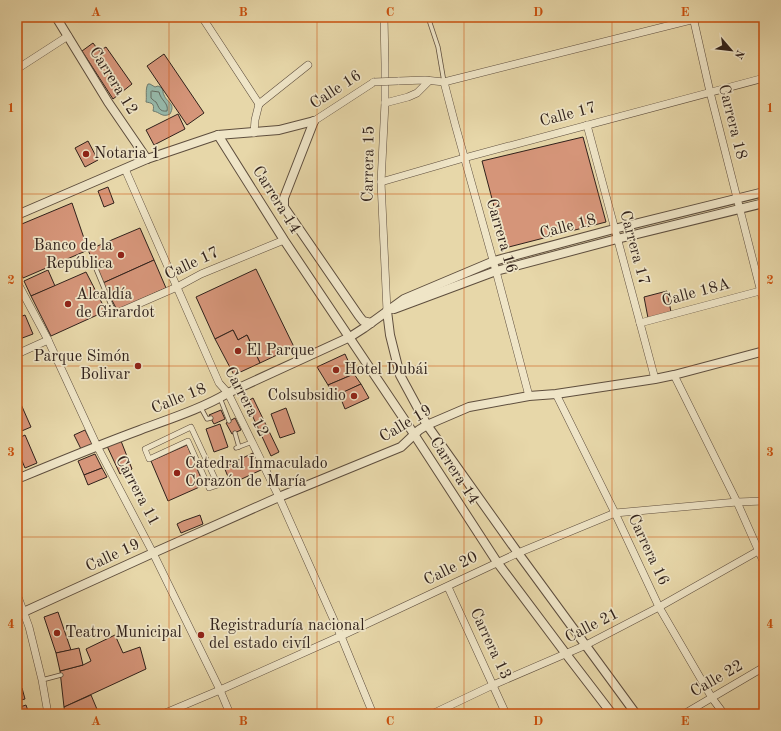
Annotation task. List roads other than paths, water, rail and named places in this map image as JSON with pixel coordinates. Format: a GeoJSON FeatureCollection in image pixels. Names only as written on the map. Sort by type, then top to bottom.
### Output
{"type":"FeatureCollection","features":[{"type":"Feature","properties":{"kind":"street","name":"Carrera 12"},"geometry":{"type":"LineString","coordinates":[[56,17],[108,102],[147,159]]}},
{"type":"Feature","properties":{"kind":"street"},"geometry":{"type":"LineString","coordinates":[[202,17],[259,104]]}},
{"type":"Feature","properties":{"kind":"street","name":"Carrera 15"},"geometry":{"type":"LineString","coordinates":[[384,17],[385,64],[381,182],[387,311]]}},
{"type":"Feature","properties":{"kind":"street","name":"Calle 16"},"geometry":{"type":"LineString","coordinates":[[17,215],[147,159],[218,135],[279,130],[314,121],[374,82],[444,82],[693,18],[703,17]]}},
{"type":"Feature","properties":{"kind":"street","name":"Carrera 18"},"geometry":{"type":"LineString","coordinates":[[693,18],[710,92],[764,304]]}},
{"type":"Feature","properties":{"kind":"street"},"geometry":{"type":"LineString","coordinates":[[17,69],[68,36]]}},
{"type":"Feature","properties":{"kind":"street"},"geometry":{"type":"LineString","coordinates":[[254,133],[254,120],[259,104],[308,65]]}},
{"type":"Feature","properties":{"kind":"street","name":"Calle 17"},"geometry":{"type":"LineString","coordinates":[[381,182],[464,158],[764,78]]}},
{"type":"Feature","properties":{"kind":"street"},"geometry":{"type":"LineString","coordinates":[[384,103],[408,97],[416,93],[429,81]]}},
{"type":"Feature","properties":{"kind":"street","name":"Carrera 16"},"geometry":{"type":"LineString","coordinates":[[444,82],[530,396]]}},
{"type":"Feature","properties":{"kind":"street","name":"Carrera 14"},"geometry":{"type":"LineString","coordinates":[[314,121],[284,198],[284,206],[359,316],[363,321],[371,323]]}},
{"type":"Feature","properties":{"kind":"street","name":"Carrera 17"},"geometry":{"type":"LineString","coordinates":[[587,125],[655,379]]}},
{"type":"Feature","properties":{"kind":"street","name":"Carrera 14"},"geometry":{"type":"LineString","coordinates":[[218,135],[284,240],[497,562],[612,714]]}},
{"type":"Feature","properties":{"kind":"street","name":"Carrera 12"},"geometry":{"type":"LineString","coordinates":[[125,169],[219,382],[228,393],[279,497],[341,636],[373,714]]}},
{"type":"Feature","properties":{"kind":"street","name":"Calle 18"},"geometry":{"type":"LineString","coordinates":[[17,479],[220,398],[350,338],[404,298],[494,262],[614,228],[764,192]]}},
{"type":"Feature","properties":{"kind":"street","name":"Calle 18"},"geometry":{"type":"LineString","coordinates":[[387,311],[496,271],[617,239],[764,203]]}},
{"type":"Feature","properties":{"kind":"street","name":"Calle 17"},"geometry":{"type":"LineString","coordinates":[[113,310],[115,314],[177,287],[201,274],[284,240]]}},
{"type":"Feature","properties":{"kind":"street","name":"Carrera 11"},"geometry":{"type":"LineString","coordinates":[[17,282],[48,340],[97,446],[153,553],[220,690],[230,714]]}},
{"type":"Feature","properties":{"kind":"street","name":"Calle 18A"},"geometry":{"type":"LineString","coordinates":[[640,323],[760,291]]}},
{"type":"Feature","properties":{"kind":"street","name":"Carrera 14"},"geometry":{"type":"LineString","coordinates":[[387,311],[390,335],[400,375],[427,425],[518,553],[636,714]]}},
{"type":"Feature","properties":{"kind":"street"},"geometry":{"type":"LineString","coordinates":[[17,354],[48,340]]}},
{"type":"Feature","properties":{"kind":"street","name":"Calle 19"},"geometry":{"type":"LineString","coordinates":[[20,613],[279,497],[401,447],[427,425],[469,406],[655,379],[764,351]]}},
{"type":"Feature","properties":{"kind":"street"},"geometry":{"type":"LineString","coordinates":[[674,375],[737,502],[764,563]]}},
{"type":"Feature","properties":{"kind":"street","name":"Carrera 16"},"geometry":{"type":"LineString","coordinates":[[556,394],[615,512],[659,607],[712,698],[724,714]]}},
{"type":"Feature","properties":{"kind":"street"},"geometry":{"type":"LineString","coordinates":[[191,427],[218,486],[209,488],[188,441],[149,458],[145,448],[191,427]]}},
{"type":"Feature","properties":{"kind":"street","name":"Calle 20"},"geometry":{"type":"LineString","coordinates":[[163,714],[341,636],[448,587],[497,562],[615,512],[764,501]]}},
{"type":"Feature","properties":{"kind":"street","name":"Calle 21"},"geometry":{"type":"LineString","coordinates":[[432,714],[493,685],[586,646],[758,551]]}},
{"type":"Feature","properties":{"kind":"street","name":"Carrera 13"},"geometry":{"type":"LineString","coordinates":[[448,587],[506,714]]}},
{"type":"Feature","properties":{"kind":"street"},"geometry":{"type":"LineString","coordinates":[[17,594],[20,613],[29,626],[42,680],[48,714]]}},
{"type":"Feature","properties":{"kind":"street","name":"Calle 22"},"geometry":{"type":"LineString","coordinates":[[684,714],[764,667]]}},
{"type":"Feature","properties":{"kind":"lane"},"geometry":{"type":"LineString","coordinates":[[428,17],[438,47],[444,82]]}},
{"type":"Feature","properties":{"kind":"lane"},"geometry":{"type":"LineString","coordinates":[[94,264],[113,310]]}},
{"type":"Feature","properties":{"kind":"lane"},"geometry":{"type":"LineString","coordinates":[[220,398],[224,412],[229,421]]}},
{"type":"Feature","properties":{"kind":"lane"},"geometry":{"type":"LineString","coordinates":[[201,406],[207,419],[211,418]]}},
{"type":"Feature","properties":{"kind":"lane"},"geometry":{"type":"LineString","coordinates":[[235,433],[238,447],[252,442]]}},
{"type":"Feature","properties":{"kind":"lane"},"geometry":{"type":"LineString","coordinates":[[42,680],[61,675]]}},
{"type":"Feature","properties":{"kind":"water"},"geometry":{"type":"Polygon","coordinates":[[[148,84],[162,88],[165,98],[172,105],[170,114],[163,115],[153,111],[153,105],[146,102],[146,90],[148,84]]]}},
{"type":"Feature","properties":{"kind":"place","name":"Notaria 1"},"geometry":{"type":"Point","coordinates":[86,154]}},
{"type":"Feature","properties":{"kind":"place","name":"Banco de la República"},"geometry":{"type":"Point","coordinates":[121,255]}},
{"type":"Feature","properties":{"kind":"place","name":"Alcaldía de Girardot"},"geometry":{"type":"Point","coordinates":[68,304]}},
{"type":"Feature","properties":{"kind":"place","name":"El Parque"},"geometry":{"type":"Point","coordinates":[238,351]}},
{"type":"Feature","properties":{"kind":"place","name":"Parque Simón Bolivar"},"geometry":{"type":"Point","coordinates":[138,366]}},
{"type":"Feature","properties":{"kind":"place","name":"Hotel Dubái"},"geometry":{"type":"Point","coordinates":[336,370]}},
{"type":"Feature","properties":{"kind":"place","name":"Colsubsidio"},"geometry":{"type":"Point","coordinates":[354,396]}},
{"type":"Feature","properties":{"kind":"place","name":"Catedral Inmaculado Corazón de María"},"geometry":{"type":"Point","coordinates":[177,473]}},
{"type":"Feature","properties":{"kind":"place","name":"Teatro Municipal"},"geometry":{"type":"Point","coordinates":[57,633]}},
{"type":"Feature","properties":{"kind":"place","name":"Registraduría nacional del estado civíl"},"geometry":{"type":"Point","coordinates":[201,635]}}]}
